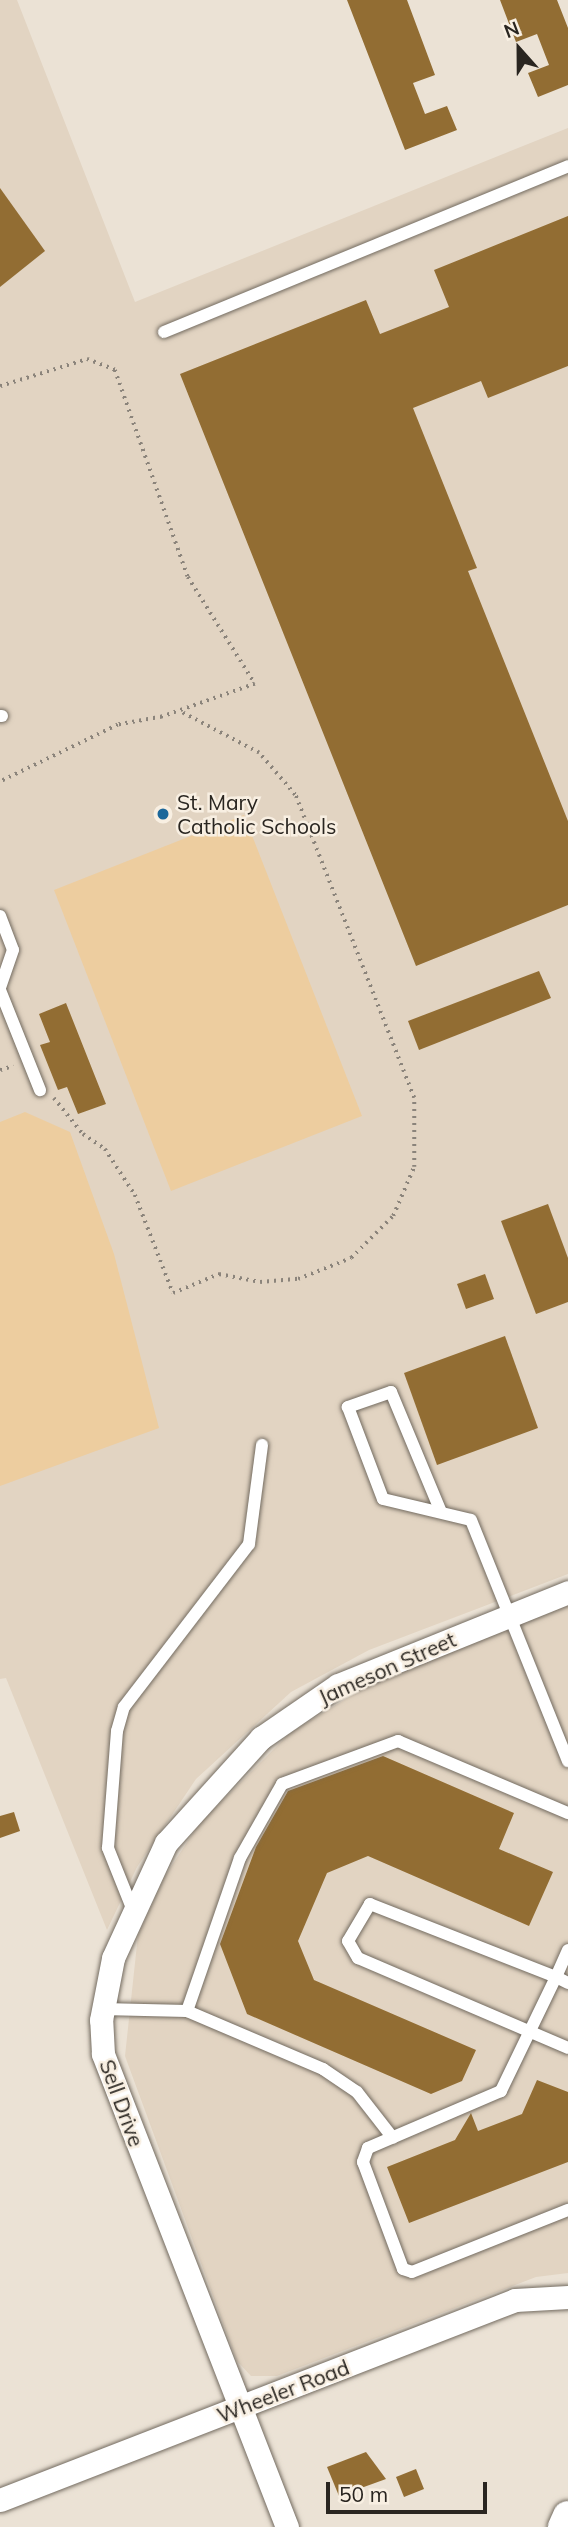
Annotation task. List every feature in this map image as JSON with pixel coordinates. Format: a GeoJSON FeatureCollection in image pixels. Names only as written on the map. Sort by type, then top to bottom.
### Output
{"type":"FeatureCollection","features":[{"type":"Feature","properties":{"kind":"street","name":"Jameson Street"},"geometry":{"type":"LineString","coordinates":[[196,1804],[261,1738],[338,1685],[568,1592]]}},
{"type":"Feature","properties":{"kind":"street","name":"Sell Drive"},"geometry":{"type":"LineString","coordinates":[[196,1804],[132,1908],[102,2009],[103,2054],[287,2527]]}},
{"type":"Feature","properties":{"kind":"street","name":"Wheeler Road"},"geometry":{"type":"LineString","coordinates":[[0,2500],[515,2301],[568,2297]]}},
{"type":"Feature","properties":{"kind":"street"},"geometry":{"type":"LineString","coordinates":[[563,2527],[568,2516]]}},
{"type":"Feature","properties":{"kind":"lane"},"geometry":{"type":"LineString","coordinates":[[164,332],[568,166]]}},
{"type":"Feature","properties":{"kind":"lane"},"geometry":{"type":"LineString","coordinates":[[0,916],[13,950],[0,988],[40,1090]]}},
{"type":"Feature","properties":{"kind":"lane"},"geometry":{"type":"LineString","coordinates":[[441,1512],[391,1392],[348,1407],[383,1499],[471,1520],[568,1761]]}},
{"type":"Feature","properties":{"kind":"lane"},"geometry":{"type":"LineString","coordinates":[[132,1908],[108,1848],[117,1731],[144,1678],[249,1544],[262,1445]]}},
{"type":"Feature","properties":{"kind":"lane"},"geometry":{"type":"LineString","coordinates":[[187,2011],[240,1858],[282,1784],[398,1741],[568,1813]]}},
{"type":"Feature","properties":{"kind":"lane"},"geometry":{"type":"LineString","coordinates":[[562,1980],[383,1905],[363,1909],[348,1941],[358,1958],[568,2048]]}},
{"type":"Feature","properties":{"kind":"lane"},"geometry":{"type":"LineString","coordinates":[[568,1950],[562,1980],[530,2031],[501,2091],[368,2148],[363,2161],[404,2269],[412,2272],[568,2210]]}},
{"type":"Feature","properties":{"kind":"lane"},"geometry":{"type":"LineString","coordinates":[[102,2009],[187,2011],[323,2070],[357,2092],[393,2138]]}},
{"type":"Feature","properties":{"kind":"path"},"geometry":{"type":"LineString","coordinates":[[0,386],[88,359],[102,362],[121,379],[188,577],[255,684],[179,711],[118,725],[0,782]]}},
{"type":"Feature","properties":{"kind":"path"},"geometry":{"type":"LineString","coordinates":[[40,1090],[65,1104],[135,1195],[173,1293],[219,1274],[260,1282],[324,1271],[379,1232],[403,1196],[417,1143],[414,1098],[295,795],[260,753],[179,711]]}},
{"type":"Feature","properties":{"kind":"shaded area"},"geometry":{"type":"Polygon","coordinates":[[[0,0],[17,0],[135,302],[568,128],[568,1574],[369,1650],[291,1692],[196,1779],[137,1867],[107,1930],[6,1678],[0,1679],[0,0]]]}},
{"type":"Feature","properties":{"kind":"shaded area"},"geometry":{"type":"Polygon","coordinates":[[[244,815],[362,1116],[171,1191],[54,890],[244,815]]]}},
{"type":"Feature","properties":{"kind":"shaded area"},"geometry":{"type":"Polygon","coordinates":[[[25,1112],[70,1132],[114,1254],[159,1428],[0,1486],[0,1122],[25,1112]]]}},
{"type":"Feature","properties":{"kind":"shaded area"},"geometry":{"type":"Polygon","coordinates":[[[568,1605],[568,2273],[536,2277],[277,2376],[251,2376],[237,2361],[125,2056],[138,1935],[165,1876],[199,1824],[290,1733],[377,1680],[568,1605]]]}},
{"type":"Feature","properties":{"kind":"building"},"geometry":{"type":"Polygon","coordinates":[[[347,0],[407,0],[435,75],[413,83],[425,114],[447,106],[457,130],[405,150],[347,0]]]}},
{"type":"Feature","properties":{"kind":"building"},"geometry":{"type":"Polygon","coordinates":[[[500,0],[557,0],[568,28],[568,85],[538,97],[528,73],[549,65],[537,34],[516,42],[500,0]]]}},
{"type":"Feature","properties":{"kind":"building"},"geometry":{"type":"Polygon","coordinates":[[[0,188],[45,251],[0,287],[0,188]]]}},
{"type":"Feature","properties":{"kind":"building"},"geometry":{"type":"Polygon","coordinates":[[[568,216],[568,366],[488,398],[481,381],[413,408],[477,568],[468,571],[568,821],[568,905],[416,966],[180,374],[366,300],[380,334],[449,307],[434,270],[568,216]]]}},
{"type":"Feature","properties":{"kind":"building"},"geometry":{"type":"Polygon","coordinates":[[[539,971],[551,998],[419,1050],[408,1021],[539,971]]]}},
{"type":"Feature","properties":{"kind":"building"},"geometry":{"type":"Polygon","coordinates":[[[66,1003],[106,1104],[78,1114],[67,1087],[58,1090],[40,1045],[50,1042],[39,1014],[66,1003]]]}},
{"type":"Feature","properties":{"kind":"building"},"geometry":{"type":"Polygon","coordinates":[[[548,1204],[568,1258],[568,1302],[536,1314],[501,1221],[548,1204]]]}},
{"type":"Feature","properties":{"kind":"building"},"geometry":{"type":"Polygon","coordinates":[[[485,1274],[494,1299],[466,1309],[457,1284],[485,1274]]]}},
{"type":"Feature","properties":{"kind":"building"},"geometry":{"type":"Polygon","coordinates":[[[505,1336],[538,1428],[437,1465],[404,1373],[505,1336]]]}},
{"type":"Feature","properties":{"kind":"building"},"geometry":{"type":"Polygon","coordinates":[[[383,1756],[514,1813],[499,1849],[553,1872],[529,1926],[368,1856],[327,1873],[298,1941],[314,1980],[476,2050],[462,2081],[431,2094],[247,2014],[220,1944],[256,1847],[288,1791],[383,1756]]]}},
{"type":"Feature","properties":{"kind":"building"},"geometry":{"type":"Polygon","coordinates":[[[14,1812],[20,1831],[0,1838],[0,1816],[14,1812]]]}},
{"type":"Feature","properties":{"kind":"building"},"geometry":{"type":"Polygon","coordinates":[[[537,2080],[568,2092],[568,2162],[409,2223],[387,2167],[455,2140],[471,2113],[478,2131],[522,2114],[537,2080]]]}},
{"type":"Feature","properties":{"kind":"building"},"geometry":{"type":"Polygon","coordinates":[[[366,2452],[386,2479],[339,2496],[327,2467],[366,2452]]]}},
{"type":"Feature","properties":{"kind":"building"},"geometry":{"type":"Polygon","coordinates":[[[416,2469],[424,2489],[404,2497],[396,2477],[416,2469]]]}},
{"type":"Feature","properties":{"kind":"place","name":"St. Mary Catholic Schools"},"geometry":{"type":"Point","coordinates":[163,814]}}]}
